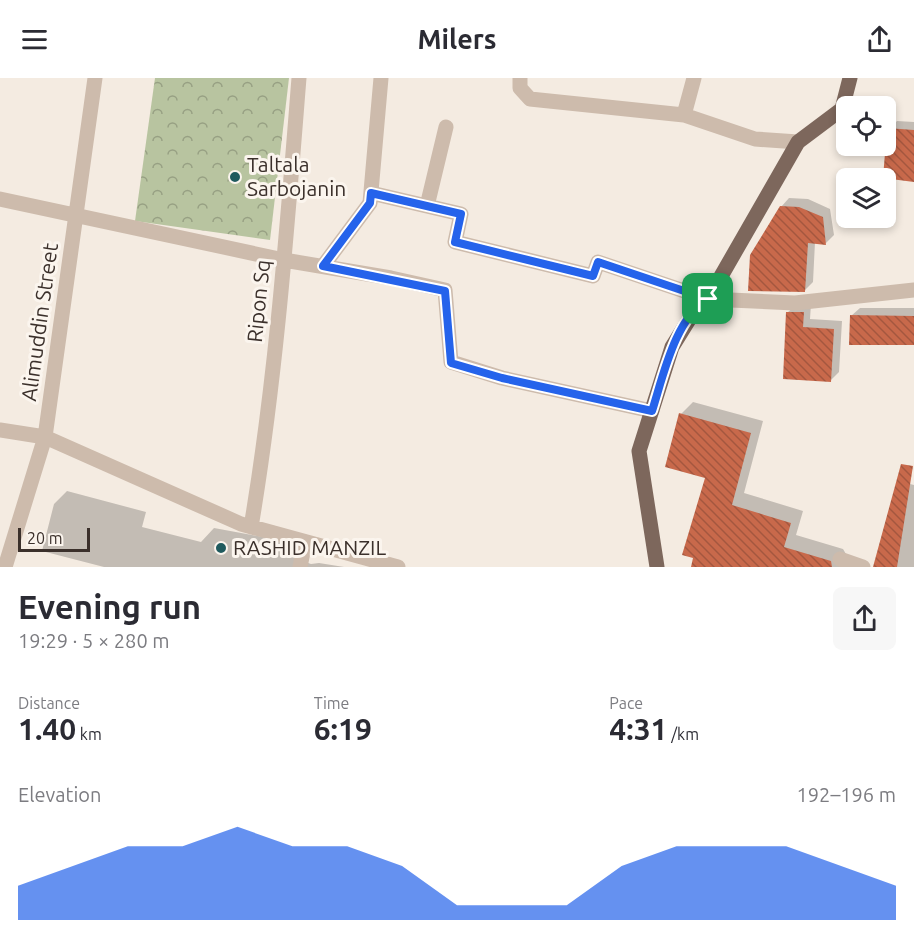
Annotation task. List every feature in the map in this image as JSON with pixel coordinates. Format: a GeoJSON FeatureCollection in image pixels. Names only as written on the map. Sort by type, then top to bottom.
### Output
{"type":"FeatureCollection","features":[{"type":"Feature","properties":{"kind":"main road"},"geometry":{"type":"LineString","coordinates":[[657,567],[639,451],[672,347],[698,305],[708,299],[798,142],[842,109],[850,78]]}},
{"type":"Feature","properties":{"kind":"street","name":"Alimuddin Street"},"geometry":{"type":"LineString","coordinates":[[5,567],[45,437],[95,78]]}},
{"type":"Feature","properties":{"kind":"street","name":"Ripon Sq"},"geometry":{"type":"LineString","coordinates":[[251,527],[262,461],[284,260],[299,78]]}},
{"type":"Feature","properties":{"kind":"street"},"geometry":{"type":"LineString","coordinates":[[323,266],[370,203],[381,78]]}},
{"type":"Feature","properties":{"kind":"street"},"geometry":{"type":"LineString","coordinates":[[520,78],[520,88],[530,99],[684,115],[755,139],[798,142]]}},
{"type":"Feature","properties":{"kind":"street"},"geometry":{"type":"LineString","coordinates":[[684,115],[694,78]]}},
{"type":"Feature","properties":{"kind":"street"},"geometry":{"type":"LineString","coordinates":[[427,206],[446,128]]}},
{"type":"Feature","properties":{"kind":"street"},"geometry":{"type":"LineString","coordinates":[[371,193],[461,214],[455,242],[593,276],[598,262],[708,299],[795,303],[914,290]]}},
{"type":"Feature","properties":{"kind":"street"},"geometry":{"type":"LineString","coordinates":[[0,199],[284,260],[445,291],[451,363],[502,378],[652,411]]}},
{"type":"Feature","properties":{"kind":"street"},"geometry":{"type":"LineString","coordinates":[[0,430],[45,437],[251,527],[398,567]]}},
{"type":"Feature","properties":{"kind":"street"},"geometry":{"type":"LineString","coordinates":[[300,567],[305,542]]}},
{"type":"Feature","properties":{"kind":"street"},"geometry":{"type":"LineString","coordinates":[[840,560],[863,567]]}},
{"type":"Feature","properties":{"kind":"green space"},"geometry":{"type":"Polygon","coordinates":[[[155,78],[289,78],[270,240],[135,221],[155,78]]]}},
{"type":"Feature","properties":{"kind":"building"},"geometry":{"type":"Polygon","coordinates":[[[896,129],[914,130],[914,182],[896,180],[896,168],[884,168],[885,156],[896,156],[896,129]]]}},
{"type":"Feature","properties":{"kind":"building"},"geometry":{"type":"Polygon","coordinates":[[[780,206],[799,207],[823,217],[826,245],[808,243],[805,292],[748,291],[750,255],[780,206]]]}},
{"type":"Feature","properties":{"kind":"building"},"geometry":{"type":"Polygon","coordinates":[[[786,312],[804,312],[803,327],[834,329],[831,382],[783,379],[786,312]]]}},
{"type":"Feature","properties":{"kind":"building"},"geometry":{"type":"Polygon","coordinates":[[[850,315],[914,316],[914,345],[849,345],[850,315]]]}},
{"type":"Feature","properties":{"kind":"building"},"geometry":{"type":"Polygon","coordinates":[[[679,413],[751,433],[732,505],[791,523],[784,547],[831,561],[832,567],[691,567],[693,558],[682,555],[705,478],[665,467],[679,413]]]}},
{"type":"Feature","properties":{"kind":"building"},"geometry":{"type":"Polygon","coordinates":[[[901,464],[913,466],[897,567],[873,567],[901,464]]]}},
{"type":"Feature","properties":{"kind":"place","name":"Taltala Sarbojanin"},"geometry":{"type":"Point","coordinates":[235,177]}},
{"type":"Feature","properties":{"kind":"place","name":"RASHID MANZIL"},"geometry":{"type":"Point","coordinates":[221,548]}},
{"type":"Feature","properties":{"kind":"route"},"geometry":{"type":"LineString","coordinates":[[371,193],[461,214],[455,242],[593,276],[598,262],[708,299],[698,305],[672,347],[652,411],[502,378],[451,363],[445,291],[391,278],[323,266],[370,203],[371,193]]}}]}
